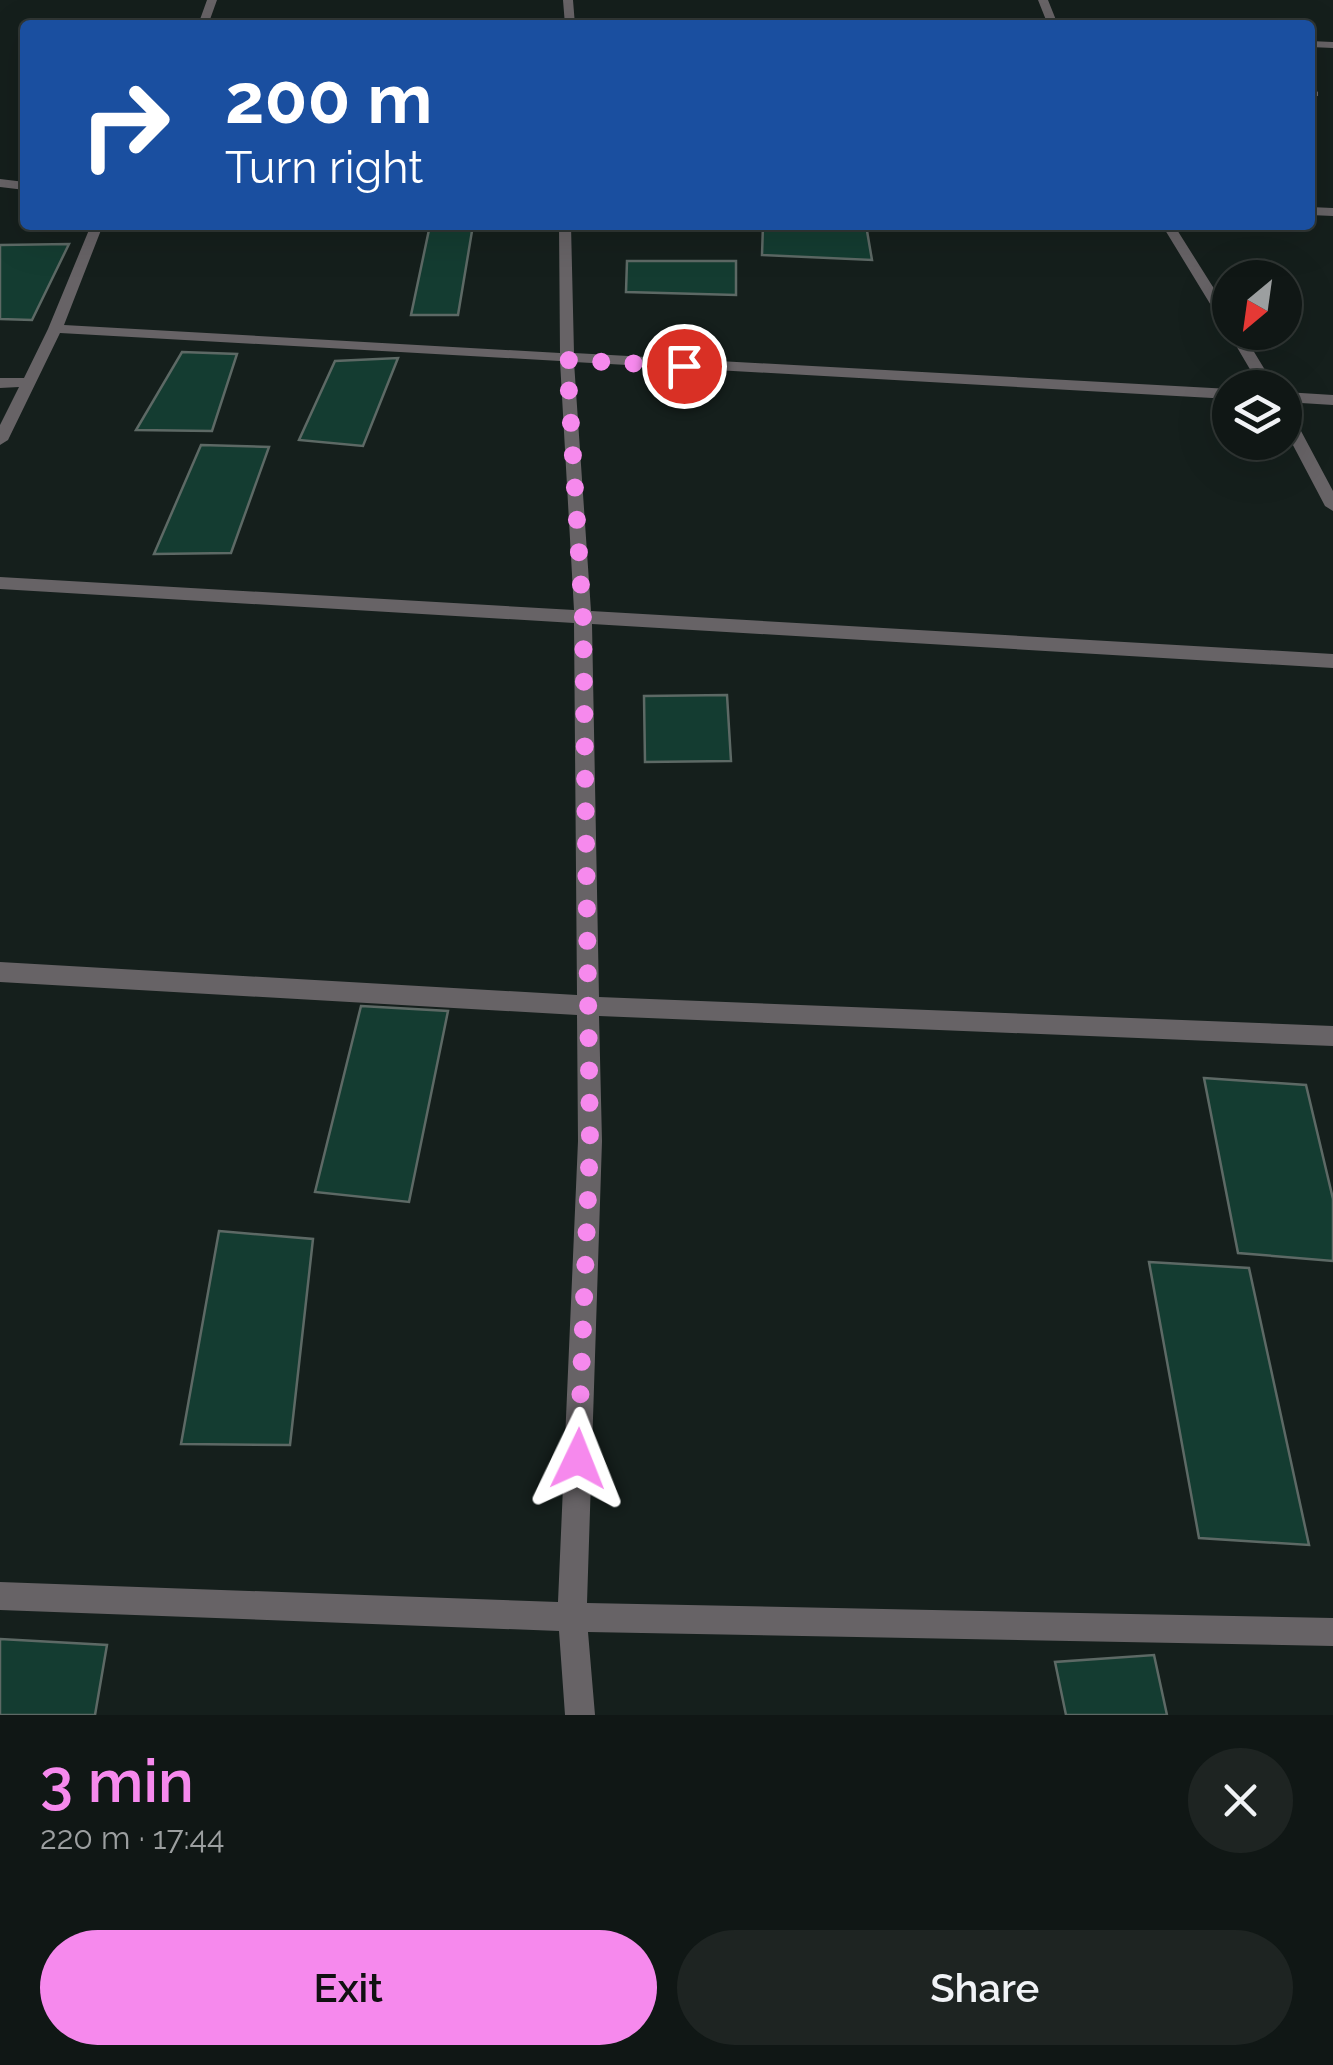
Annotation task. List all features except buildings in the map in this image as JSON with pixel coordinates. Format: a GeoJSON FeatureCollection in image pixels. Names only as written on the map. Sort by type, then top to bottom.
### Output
{"type":"FeatureCollection","features":[{"type":"Feature","properties":{"kind":"street"},"geometry":{"type":"LineString","coordinates":[[0,440],[55,329],[95,230]]}},
{"type":"Feature","properties":{"kind":"street"},"geometry":{"type":"LineString","coordinates":[[565,230],[567,360],[583,618],[590,1142],[572,1617],[580,1715]]}},
{"type":"Feature","properties":{"kind":"street"},"geometry":{"type":"LineString","coordinates":[[1171,230],[1212,296]]}},
{"type":"Feature","properties":{"kind":"street"},"geometry":{"type":"LineString","coordinates":[[55,329],[1212,393]]}},
{"type":"Feature","properties":{"kind":"street"},"geometry":{"type":"LineString","coordinates":[[0,383],[28,382]]}},
{"type":"Feature","properties":{"kind":"street"},"geometry":{"type":"LineString","coordinates":[[1302,398],[1333,400]]}},
{"type":"Feature","properties":{"kind":"street"},"geometry":{"type":"LineString","coordinates":[[1302,448],[1333,506]]}},
{"type":"Feature","properties":{"kind":"street"},"geometry":{"type":"LineString","coordinates":[[0,582],[1333,661]]}},
{"type":"Feature","properties":{"kind":"street"},"geometry":{"type":"LineString","coordinates":[[0,972],[587,1006],[1333,1036]]}},
{"type":"Feature","properties":{"kind":"street"},"geometry":{"type":"LineString","coordinates":[[0,1596],[572,1617],[1333,1632]]}},
{"type":"Feature","properties":{"kind":"route"},"geometry":{"type":"LineString","coordinates":[[578,1459],[590,1142],[583,618],[567,360],[684,366]]}}]}
